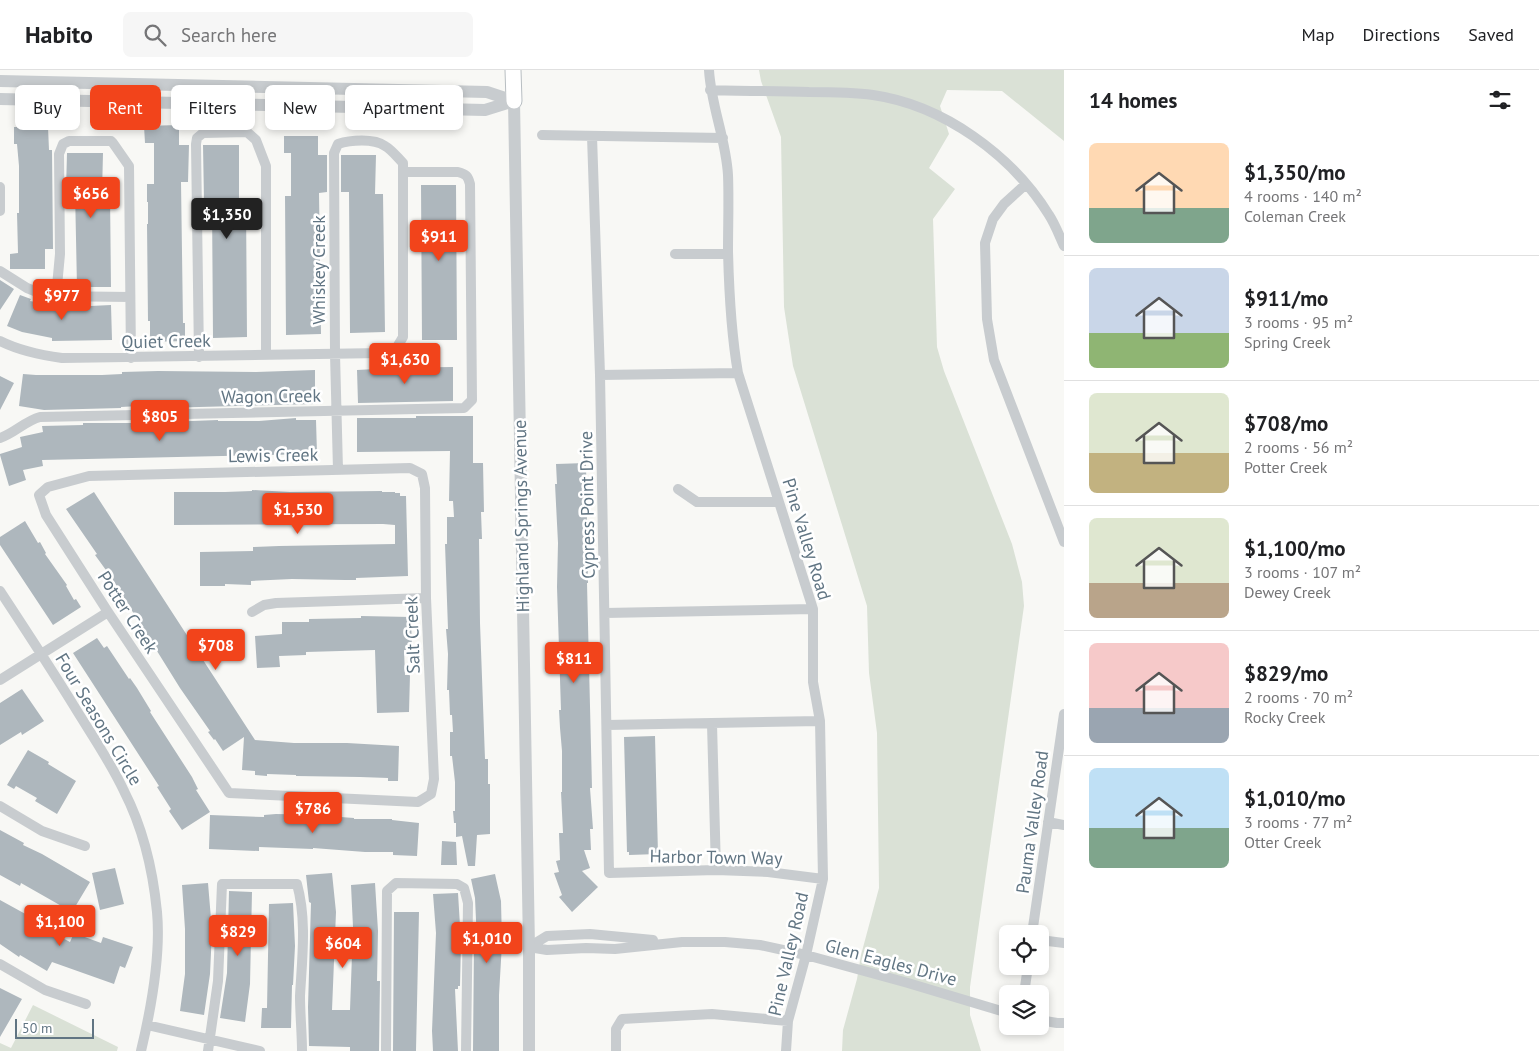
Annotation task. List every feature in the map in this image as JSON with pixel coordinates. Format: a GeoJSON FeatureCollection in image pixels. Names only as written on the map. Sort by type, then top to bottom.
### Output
{"type":"FeatureCollection","features":[{"type":"Feature","properties":{"kind":"main road","name":"Highland Springs Avenue"},"geometry":{"type":"LineString","coordinates":[[513,70],[514,101]]}},
{"type":"Feature","properties":{"kind":"street","name":"Pine Valley Road"},"geometry":{"type":"LineString","coordinates":[[709,70],[710,90],[723,138],[728,174],[728,254],[731,333],[738,373],[812,609],[813,682],[820,721],[823,879],[806,955],[788,1021],[786,1051]]}},
{"type":"Feature","properties":{"kind":"street"},"geometry":{"type":"LineString","coordinates":[[0,81],[487,92],[514,101]]}},
{"type":"Feature","properties":{"kind":"street"},"geometry":{"type":"LineString","coordinates":[[710,90],[847,92],[894,99],[913,105],[958,126],[998,155],[1026,184],[1050,216],[1064,246]]}},
{"type":"Feature","properties":{"kind":"street"},"geometry":{"type":"LineString","coordinates":[[0,100],[485,110],[514,101]]}},
{"type":"Feature","properties":{"kind":"street","name":"Highland Springs Avenue"},"geometry":{"type":"LineString","coordinates":[[514,101],[530,1051]]}},
{"type":"Feature","properties":{"kind":"street"},"geometry":{"type":"LineString","coordinates":[[199,357],[197,138],[203,133],[247,132],[256,140],[266,166],[266,355]]}},
{"type":"Feature","properties":{"kind":"street"},"geometry":{"type":"LineString","coordinates":[[542,135],[723,138]]}},
{"type":"Feature","properties":{"kind":"street","name":"Cypress Point Drive"},"geometry":{"type":"LineString","coordinates":[[592,136],[600,375],[608,873]]}},
{"type":"Feature","properties":{"kind":"street"},"geometry":{"type":"LineString","coordinates":[[56,297],[60,254],[59,154],[61,147],[68,141],[106,140],[113,143],[129,166],[131,358]]}},
{"type":"Feature","properties":{"kind":"street","name":"Whiskey Creek"},"geometry":{"type":"LineString","coordinates":[[338,470],[333,161],[335,149],[338,144],[345,142],[378,142],[384,145],[403,167]]}},
{"type":"Feature","properties":{"kind":"street","name":"Quiet Creek"},"geometry":{"type":"LineString","coordinates":[[0,341],[33,354],[62,358],[199,357],[382,353],[390,351],[397,347],[403,337],[403,167]]}},
{"type":"Feature","properties":{"kind":"street","name":"Wagon Creek"},"geometry":{"type":"LineString","coordinates":[[0,438],[12,433],[28,421],[40,417],[464,408],[472,400],[470,184],[468,177],[464,173],[403,167]]}},
{"type":"Feature","properties":{"kind":"street"},"geometry":{"type":"LineString","coordinates":[[1026,184],[1004,204],[993,219],[985,243],[987,319],[994,360],[1064,542]]}},
{"type":"Feature","properties":{"kind":"street"},"geometry":{"type":"LineString","coordinates":[[0,187],[0,211]]}},
{"type":"Feature","properties":{"kind":"street"},"geometry":{"type":"LineString","coordinates":[[676,254],[728,254]]}},
{"type":"Feature","properties":{"kind":"street"},"geometry":{"type":"LineString","coordinates":[[0,271],[27,288],[47,296],[130,297]]}},
{"type":"Feature","properties":{"kind":"street"},"geometry":{"type":"LineString","coordinates":[[600,375],[738,373]]}},
{"type":"Feature","properties":{"kind":"street","name":"Lewis Creek"},"geometry":{"type":"LineString","coordinates":[[40,495],[48,487],[88,476],[410,468],[422,474]]}},
{"type":"Feature","properties":{"kind":"street","name":"Salt Creek"},"geometry":{"type":"LineString","coordinates":[[229,793],[418,802],[431,794],[434,779],[426,598],[425,488],[422,474]]}},
{"type":"Feature","properties":{"kind":"street"},"geometry":{"type":"LineString","coordinates":[[678,489],[697,502],[779,502]]}},
{"type":"Feature","properties":{"kind":"street","name":"Potter Creek"},"geometry":{"type":"LineString","coordinates":[[40,495],[46,515],[108,612],[229,793]]}},
{"type":"Feature","properties":{"kind":"street","name":"Four Seasons Circle"},"geometry":{"type":"LineString","coordinates":[[0,591],[41,652],[107,758],[125,792],[140,827],[157,913],[158,947],[147,1025],[141,1051]]}},
{"type":"Feature","properties":{"kind":"street"},"geometry":{"type":"LineString","coordinates":[[252,612],[264,605],[276,603],[426,598]]}},
{"type":"Feature","properties":{"kind":"street"},"geometry":{"type":"LineString","coordinates":[[605,614],[812,609]]}},
{"type":"Feature","properties":{"kind":"street"},"geometry":{"type":"LineString","coordinates":[[0,680],[41,652],[108,612]]}},
{"type":"Feature","properties":{"kind":"street","name":"Pauma Valley Road"},"geometry":{"type":"LineString","coordinates":[[1033,925],[1064,715]]}},
{"type":"Feature","properties":{"kind":"street"},"geometry":{"type":"LineString","coordinates":[[607,725],[820,721]]}},
{"type":"Feature","properties":{"kind":"street"},"geometry":{"type":"LineString","coordinates":[[712,724],[716,870]]}},
{"type":"Feature","properties":{"kind":"street"},"geometry":{"type":"LineString","coordinates":[[0,806],[42,831],[85,846]]}},
{"type":"Feature","properties":{"kind":"street"},"geometry":{"type":"LineString","coordinates":[[1048,822],[1064,825]]}},
{"type":"Feature","properties":{"kind":"street","name":"Harbor Town Way"},"geometry":{"type":"LineString","coordinates":[[608,873],[716,870],[768,872],[823,879]]}},
{"type":"Feature","properties":{"kind":"street"},"geometry":{"type":"LineString","coordinates":[[386,1051],[387,891],[396,883],[456,884],[464,888],[468,903],[466,1051]]}},
{"type":"Feature","properties":{"kind":"street"},"geometry":{"type":"LineString","coordinates":[[208,1051],[218,981],[222,884],[297,884],[302,902],[303,939],[300,999],[302,1051]]}},
{"type":"Feature","properties":{"kind":"street"},"geometry":{"type":"LineString","coordinates":[[529,946],[547,936],[590,934],[614,938],[682,942]]}},
{"type":"Feature","properties":{"kind":"street"},"geometry":{"type":"LineString","coordinates":[[599,935],[599,950]]}},
{"type":"Feature","properties":{"kind":"street"},"geometry":{"type":"LineString","coordinates":[[1049,941],[1064,943]]}},
{"type":"Feature","properties":{"kind":"street","name":"Glen Eagles Drive"},"geometry":{"type":"LineString","coordinates":[[529,946],[547,950],[599,950],[682,942],[744,943],[806,955],[999,1010]]}},
{"type":"Feature","properties":{"kind":"street"},"geometry":{"type":"LineString","coordinates":[[0,964],[45,990],[86,1004]]}},
{"type":"Feature","properties":{"kind":"street"},"geometry":{"type":"LineString","coordinates":[[616,1051],[616,1029],[622,1020],[712,1014],[788,1021]]}},
{"type":"Feature","properties":{"kind":"street"},"geometry":{"type":"LineString","coordinates":[[1049,1022],[1064,1023]]}},
{"type":"Feature","properties":{"kind":"street"},"geometry":{"type":"LineString","coordinates":[[147,1025],[260,1051]]}},
{"type":"Feature","properties":{"kind":"shaded area"},"geometry":{"type":"Polygon","coordinates":[[[759,70],[1064,70],[1064,141],[1002,91],[947,90],[940,106],[949,134],[929,168],[955,189],[933,219],[937,347],[944,371],[1012,544],[1022,582],[1024,606],[970,987],[970,1015],[981,1051],[842,1051],[843,1030],[879,888],[877,733],[869,673],[867,606],[793,366],[784,307],[781,137],[761,81],[759,70]]]}},
{"type":"Feature","properties":{"kind":"shaded area"},"geometry":{"type":"Polygon","coordinates":[[[33,1005],[118,1047],[117,1051],[0,1051],[0,1043],[11,1048],[33,1005]]]}},
{"type":"Feature","properties":{"kind":"building"},"geometry":{"type":"Polygon","coordinates":[[[171,125],[171,130],[179,130],[179,145],[189,145],[188,182],[181,182],[183,323],[185,323],[185,341],[150,342],[150,321],[148,321],[147,184],[154,184],[154,143],[145,143],[144,130],[161,130],[161,126],[171,125]]]}},
{"type":"Feature","properties":{"kind":"building"},"geometry":{"type":"Polygon","coordinates":[[[14,127],[15,130],[48,130],[49,150],[52,150],[53,249],[45,249],[45,269],[10,269],[10,254],[18,253],[19,166],[17,144],[14,144],[14,127]]]}},
{"type":"Feature","properties":{"kind":"building"},"geometry":{"type":"Polygon","coordinates":[[[284,136],[318,136],[318,155],[327,155],[327,192],[319,193],[321,334],[286,335],[285,196],[291,196],[291,153],[284,153],[284,136]]]}},
{"type":"Feature","properties":{"kind":"building"},"geometry":{"type":"Polygon","coordinates":[[[203,145],[239,145],[239,203],[246,203],[247,337],[213,338],[212,201],[204,201],[203,145]]]}},
{"type":"Feature","properties":{"kind":"building"},"geometry":{"type":"Polygon","coordinates":[[[67,153],[103,153],[102,193],[110,193],[111,287],[77,287],[75,190],[66,190],[67,153]]]}},
{"type":"Feature","properties":{"kind":"building"},"geometry":{"type":"Polygon","coordinates":[[[341,155],[376,155],[375,194],[383,194],[385,332],[350,333],[349,192],[341,192],[341,155]]]}},
{"type":"Feature","properties":{"kind":"building"},"geometry":{"type":"Polygon","coordinates":[[[421,185],[456,185],[457,340],[422,340],[421,185]]]}},
{"type":"Feature","properties":{"kind":"building"},"geometry":{"type":"Polygon","coordinates":[[[0,280],[14,289],[0,310],[0,280]]]}},
{"type":"Feature","properties":{"kind":"building"},"geometry":{"type":"Polygon","coordinates":[[[20,295],[31,299],[30,301],[58,306],[111,305],[112,340],[52,341],[52,338],[22,332],[7,326],[20,295]]]}},
{"type":"Feature","properties":{"kind":"building"},"geometry":{"type":"Polygon","coordinates":[[[453,367],[453,401],[358,403],[357,370],[453,367]]]}},
{"type":"Feature","properties":{"kind":"building"},"geometry":{"type":"Polygon","coordinates":[[[315,370],[315,404],[161,408],[161,406],[139,406],[44,410],[19,406],[23,374],[102,375],[122,374],[122,372],[158,371],[256,372],[315,370]]]}},
{"type":"Feature","properties":{"kind":"building"},"geometry":{"type":"Polygon","coordinates":[[[0,376],[14,383],[0,410],[0,376]]]}},
{"type":"Feature","properties":{"kind":"building"},"geometry":{"type":"Polygon","coordinates":[[[416,416],[473,416],[473,463],[483,463],[484,512],[481,512],[482,539],[479,539],[480,623],[485,759],[488,759],[488,784],[490,784],[490,834],[477,835],[475,866],[468,866],[462,836],[456,837],[456,823],[454,823],[453,811],[455,811],[455,782],[452,756],[450,756],[450,732],[453,732],[452,715],[450,715],[449,690],[447,690],[448,654],[446,629],[448,629],[445,544],[447,544],[447,517],[454,517],[453,501],[449,501],[450,451],[357,452],[357,418],[416,418],[416,416]]]}},
{"type":"Feature","properties":{"kind":"building"},"geometry":{"type":"Polygon","coordinates":[[[296,418],[296,420],[316,420],[317,454],[42,460],[43,466],[23,470],[26,480],[9,486],[0,455],[22,447],[20,437],[43,432],[42,426],[83,425],[83,423],[259,421],[296,418]]]}},
{"type":"Feature","properties":{"kind":"building"},"geometry":{"type":"Polygon","coordinates":[[[586,463],[592,788],[590,788],[593,829],[590,829],[591,850],[584,850],[590,868],[582,871],[598,887],[572,912],[559,897],[562,895],[554,873],[559,872],[556,861],[560,860],[559,833],[563,833],[562,751],[559,710],[561,710],[557,587],[558,543],[555,484],[557,484],[556,464],[586,463]]]}},
{"type":"Feature","properties":{"kind":"building"},"geometry":{"type":"Polygon","coordinates":[[[252,490],[290,492],[382,491],[400,493],[400,496],[406,496],[408,576],[356,578],[356,580],[292,579],[251,581],[251,585],[225,584],[225,586],[200,586],[200,552],[253,551],[253,547],[395,544],[395,525],[174,525],[174,492],[252,490]]]}},
{"type":"Feature","properties":{"kind":"building"},"geometry":{"type":"Polygon","coordinates":[[[94,492],[255,740],[399,746],[398,781],[388,781],[388,778],[267,774],[267,776],[255,775],[255,771],[242,770],[244,737],[223,751],[214,740],[111,577],[95,555],[97,554],[66,509],[94,492]]]}},
{"type":"Feature","properties":{"kind":"building"},"geometry":{"type":"Polygon","coordinates":[[[25,521],[67,585],[74,600],[76,599],[81,607],[53,625],[0,545],[0,537],[25,521]]]}},
{"type":"Feature","properties":{"kind":"building"},"geometry":{"type":"Polygon","coordinates":[[[361,616],[411,617],[412,650],[404,650],[405,675],[410,675],[409,712],[377,713],[375,650],[306,652],[306,655],[279,656],[280,667],[257,668],[255,636],[282,634],[282,622],[309,622],[309,619],[361,618],[361,616]]]}},
{"type":"Feature","properties":{"kind":"building"},"geometry":{"type":"Polygon","coordinates":[[[97,638],[104,648],[107,646],[137,688],[150,712],[192,777],[198,789],[196,790],[210,812],[182,830],[169,811],[171,809],[157,787],[159,786],[73,653],[97,638]]]}},
{"type":"Feature","properties":{"kind":"building"},"geometry":{"type":"Polygon","coordinates":[[[22,689],[44,721],[22,735],[21,732],[0,745],[0,703],[22,689]]]}},
{"type":"Feature","properties":{"kind":"building"},"geometry":{"type":"Polygon","coordinates":[[[655,736],[658,854],[629,855],[629,852],[627,852],[624,737],[655,736]]]}},
{"type":"Feature","properties":{"kind":"building"},"geometry":{"type":"Polygon","coordinates":[[[28,750],[76,781],[57,814],[35,801],[37,798],[16,786],[14,789],[7,785],[28,750]]]}},
{"type":"Feature","properties":{"kind":"building"},"geometry":{"type":"Polygon","coordinates":[[[210,815],[264,817],[264,815],[327,815],[354,819],[392,819],[419,823],[417,856],[393,855],[393,852],[313,848],[259,847],[259,851],[209,849],[210,815]]]}},
{"type":"Feature","properties":{"kind":"building"},"geometry":{"type":"Polygon","coordinates":[[[0,830],[90,882],[72,912],[21,883],[20,886],[0,875],[0,830]]]}},
{"type":"Feature","properties":{"kind":"building"},"geometry":{"type":"Polygon","coordinates":[[[442,841],[456,842],[457,865],[441,865],[442,841]]]}},
{"type":"Feature","properties":{"kind":"building"},"geometry":{"type":"Polygon","coordinates":[[[115,868],[124,904],[100,910],[92,873],[115,868]]]}},
{"type":"Feature","properties":{"kind":"building"},"geometry":{"type":"Polygon","coordinates":[[[332,873],[336,912],[332,1010],[350,1010],[353,927],[351,885],[375,883],[378,931],[377,981],[380,981],[379,1051],[350,1051],[350,1047],[309,1046],[308,1007],[311,903],[309,902],[306,875],[332,873]]]}},
{"type":"Feature","properties":{"kind":"building"},"geometry":{"type":"Polygon","coordinates":[[[495,874],[501,901],[502,943],[499,995],[499,1051],[473,1051],[474,942],[477,942],[475,898],[471,879],[495,874]]]}},
{"type":"Feature","properties":{"kind":"building"},"geometry":{"type":"Polygon","coordinates":[[[208,883],[212,931],[210,974],[204,1015],[180,1011],[185,974],[185,929],[182,885],[208,883]]]}},
{"type":"Feature","properties":{"kind":"building"},"geometry":{"type":"Polygon","coordinates":[[[229,891],[252,892],[250,984],[245,1022],[220,1018],[227,973],[229,891]]]}},
{"type":"Feature","properties":{"kind":"building"},"geometry":{"type":"Polygon","coordinates":[[[458,893],[461,942],[460,986],[458,986],[458,989],[455,989],[458,1051],[433,1051],[432,1031],[436,933],[433,894],[458,893]]]}},
{"type":"Feature","properties":{"kind":"building"},"geometry":{"type":"Polygon","coordinates":[[[0,900],[40,922],[38,925],[70,942],[74,933],[101,943],[103,937],[133,947],[125,968],[120,966],[114,984],[52,962],[47,971],[20,955],[19,957],[0,944],[0,900]]]}},
{"type":"Feature","properties":{"kind":"building"},"geometry":{"type":"Polygon","coordinates":[[[293,903],[295,946],[291,1028],[261,1028],[262,1008],[267,1008],[269,904],[293,903]]]}},
{"type":"Feature","properties":{"kind":"building"},"geometry":{"type":"Polygon","coordinates":[[[394,912],[419,912],[416,1051],[393,1051],[394,912]]]}},
{"type":"Feature","properties":{"kind":"building"},"geometry":{"type":"Polygon","coordinates":[[[0,988],[22,999],[0,1037],[0,988]]]}}]}
